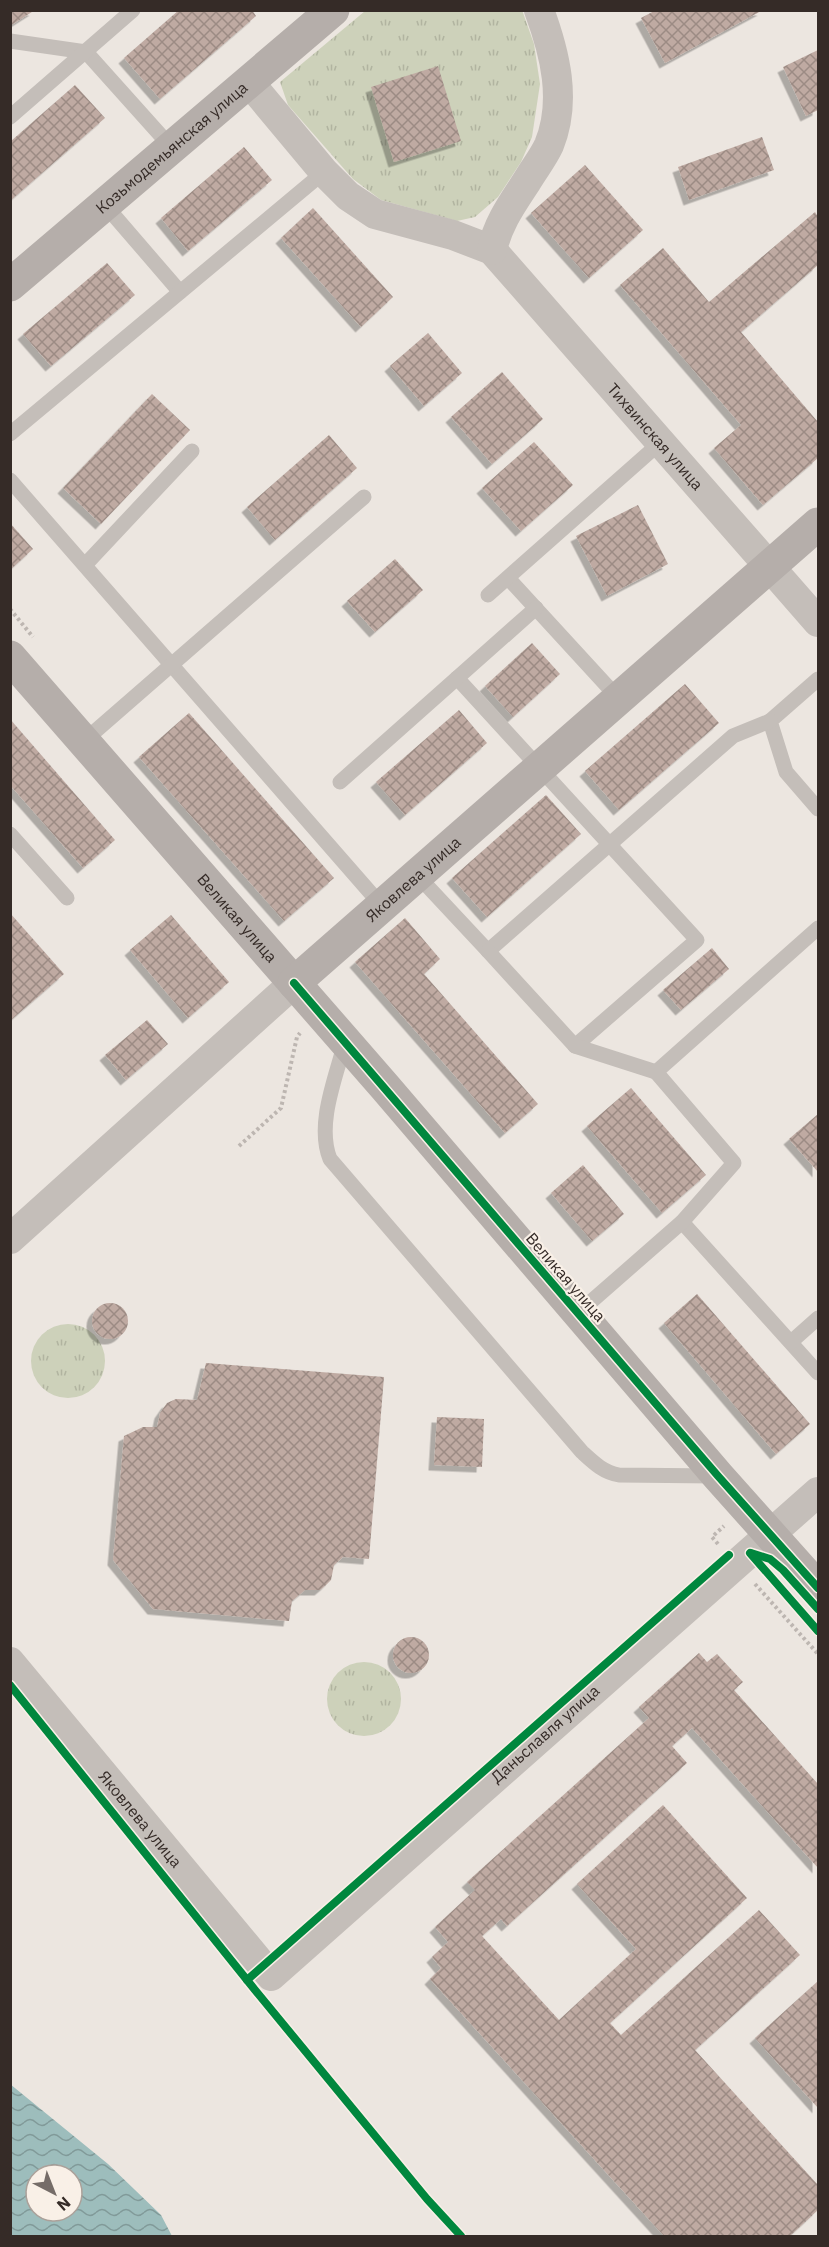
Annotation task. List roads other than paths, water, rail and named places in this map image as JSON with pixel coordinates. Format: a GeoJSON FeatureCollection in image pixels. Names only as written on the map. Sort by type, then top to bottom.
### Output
{"type":"FeatureCollection","features":[{"type":"Feature","properties":{"kind":"main road","name":"Козьмодемьянская улица"},"geometry":{"type":"LineString","coordinates":[[10,285],[249,82],[321,14]]}},
{"type":"Feature","properties":{"kind":"main road","name":"Яковлева улица"},"geometry":{"type":"LineString","coordinates":[[294,982],[819,524]]}},
{"type":"Feature","properties":{"kind":"main road","name":"Великая улица"},"geometry":{"type":"LineString","coordinates":[[10,657],[321,1013],[718,1476],[819,1588]]}},
{"type":"Feature","properties":{"kind":"street"},"geometry":{"type":"LineString","coordinates":[[492,250],[501,221],[549,145],[555,122],[558,99],[556,70],[551,42],[539,10]]}},
{"type":"Feature","properties":{"kind":"street","name":"Тихвинская улица"},"geometry":{"type":"LineString","coordinates":[[249,82],[324,172],[348,196],[375,214],[453,235],[492,250],[819,622]]}},
{"type":"Feature","properties":{"kind":"street","name":"Яковлева улица"},"geometry":{"type":"LineString","coordinates":[[10,1239],[294,982]]}},
{"type":"Feature","properties":{"kind":"street","name":"Даньславля улица"},"geometry":{"type":"LineString","coordinates":[[271,1976],[819,1492]]}},
{"type":"Feature","properties":{"kind":"street","name":"Яковлева улица"},"geometry":{"type":"LineString","coordinates":[[10,1662],[271,1976]]}},
{"type":"Feature","properties":{"kind":"lane"},"geometry":{"type":"LineString","coordinates":[[10,117],[134,10]]}},
{"type":"Feature","properties":{"kind":"lane"},"geometry":{"type":"LineString","coordinates":[[10,41],[86,52],[172,148]]}},
{"type":"Feature","properties":{"kind":"lane"},"geometry":{"type":"LineString","coordinates":[[10,434],[324,172]]}},
{"type":"Feature","properties":{"kind":"lane"},"geometry":{"type":"LineString","coordinates":[[105,205],[180,292]]}},
{"type":"Feature","properties":{"kind":"lane"},"geometry":{"type":"LineString","coordinates":[[488,595],[661,442]]}},
{"type":"Feature","properties":{"kind":"lane"},"geometry":{"type":"LineString","coordinates":[[85,565],[192,451]]}},
{"type":"Feature","properties":{"kind":"lane"},"geometry":{"type":"LineString","coordinates":[[10,480],[382,906]]}},
{"type":"Feature","properties":{"kind":"lane"},"geometry":{"type":"LineString","coordinates":[[84,741],[364,497]]}},
{"type":"Feature","properties":{"kind":"lane"},"geometry":{"type":"LineString","coordinates":[[507,578],[619,699]]}},
{"type":"Feature","properties":{"kind":"lane"},"geometry":{"type":"LineString","coordinates":[[339,782],[536,608]]}},
{"type":"Feature","properties":{"kind":"lane"},"geometry":{"type":"LineString","coordinates":[[457,678],[697,939],[575,1046]]}},
{"type":"Feature","properties":{"kind":"lane"},"geometry":{"type":"LineString","coordinates":[[488,951],[733,736],[770,721],[819,680]]}},
{"type":"Feature","properties":{"kind":"lane"},"geometry":{"type":"LineString","coordinates":[[770,721],[786,772],[819,808]]}},
{"type":"Feature","properties":{"kind":"lane"},"geometry":{"type":"LineString","coordinates":[[10,834],[67,898]]}},
{"type":"Feature","properties":{"kind":"lane"},"geometry":{"type":"LineString","coordinates":[[417,875],[575,1046],[656,1072],[734,1163],[682,1222],[578,1312]]}},
{"type":"Feature","properties":{"kind":"lane"},"geometry":{"type":"LineString","coordinates":[[656,1072],[819,928]]}},
{"type":"Feature","properties":{"kind":"lane"},"geometry":{"type":"LineString","coordinates":[[345,1042],[325,1120],[324,1139],[330,1159],[353,1186],[582,1452],[600,1467],[608,1473],[619,1475],[718,1476]]}},
{"type":"Feature","properties":{"kind":"lane"},"geometry":{"type":"LineString","coordinates":[[682,1222],[819,1374]]}},
{"type":"Feature","properties":{"kind":"lane"},"geometry":{"type":"LineString","coordinates":[[791,1342],[819,1318]]}},
{"type":"Feature","properties":{"kind":"water"},"geometry":{"type":"Polygon","coordinates":[[[10,2084],[108,2164],[161,2215],[172,2236],[11,2236],[10,2084]]]}}]}
